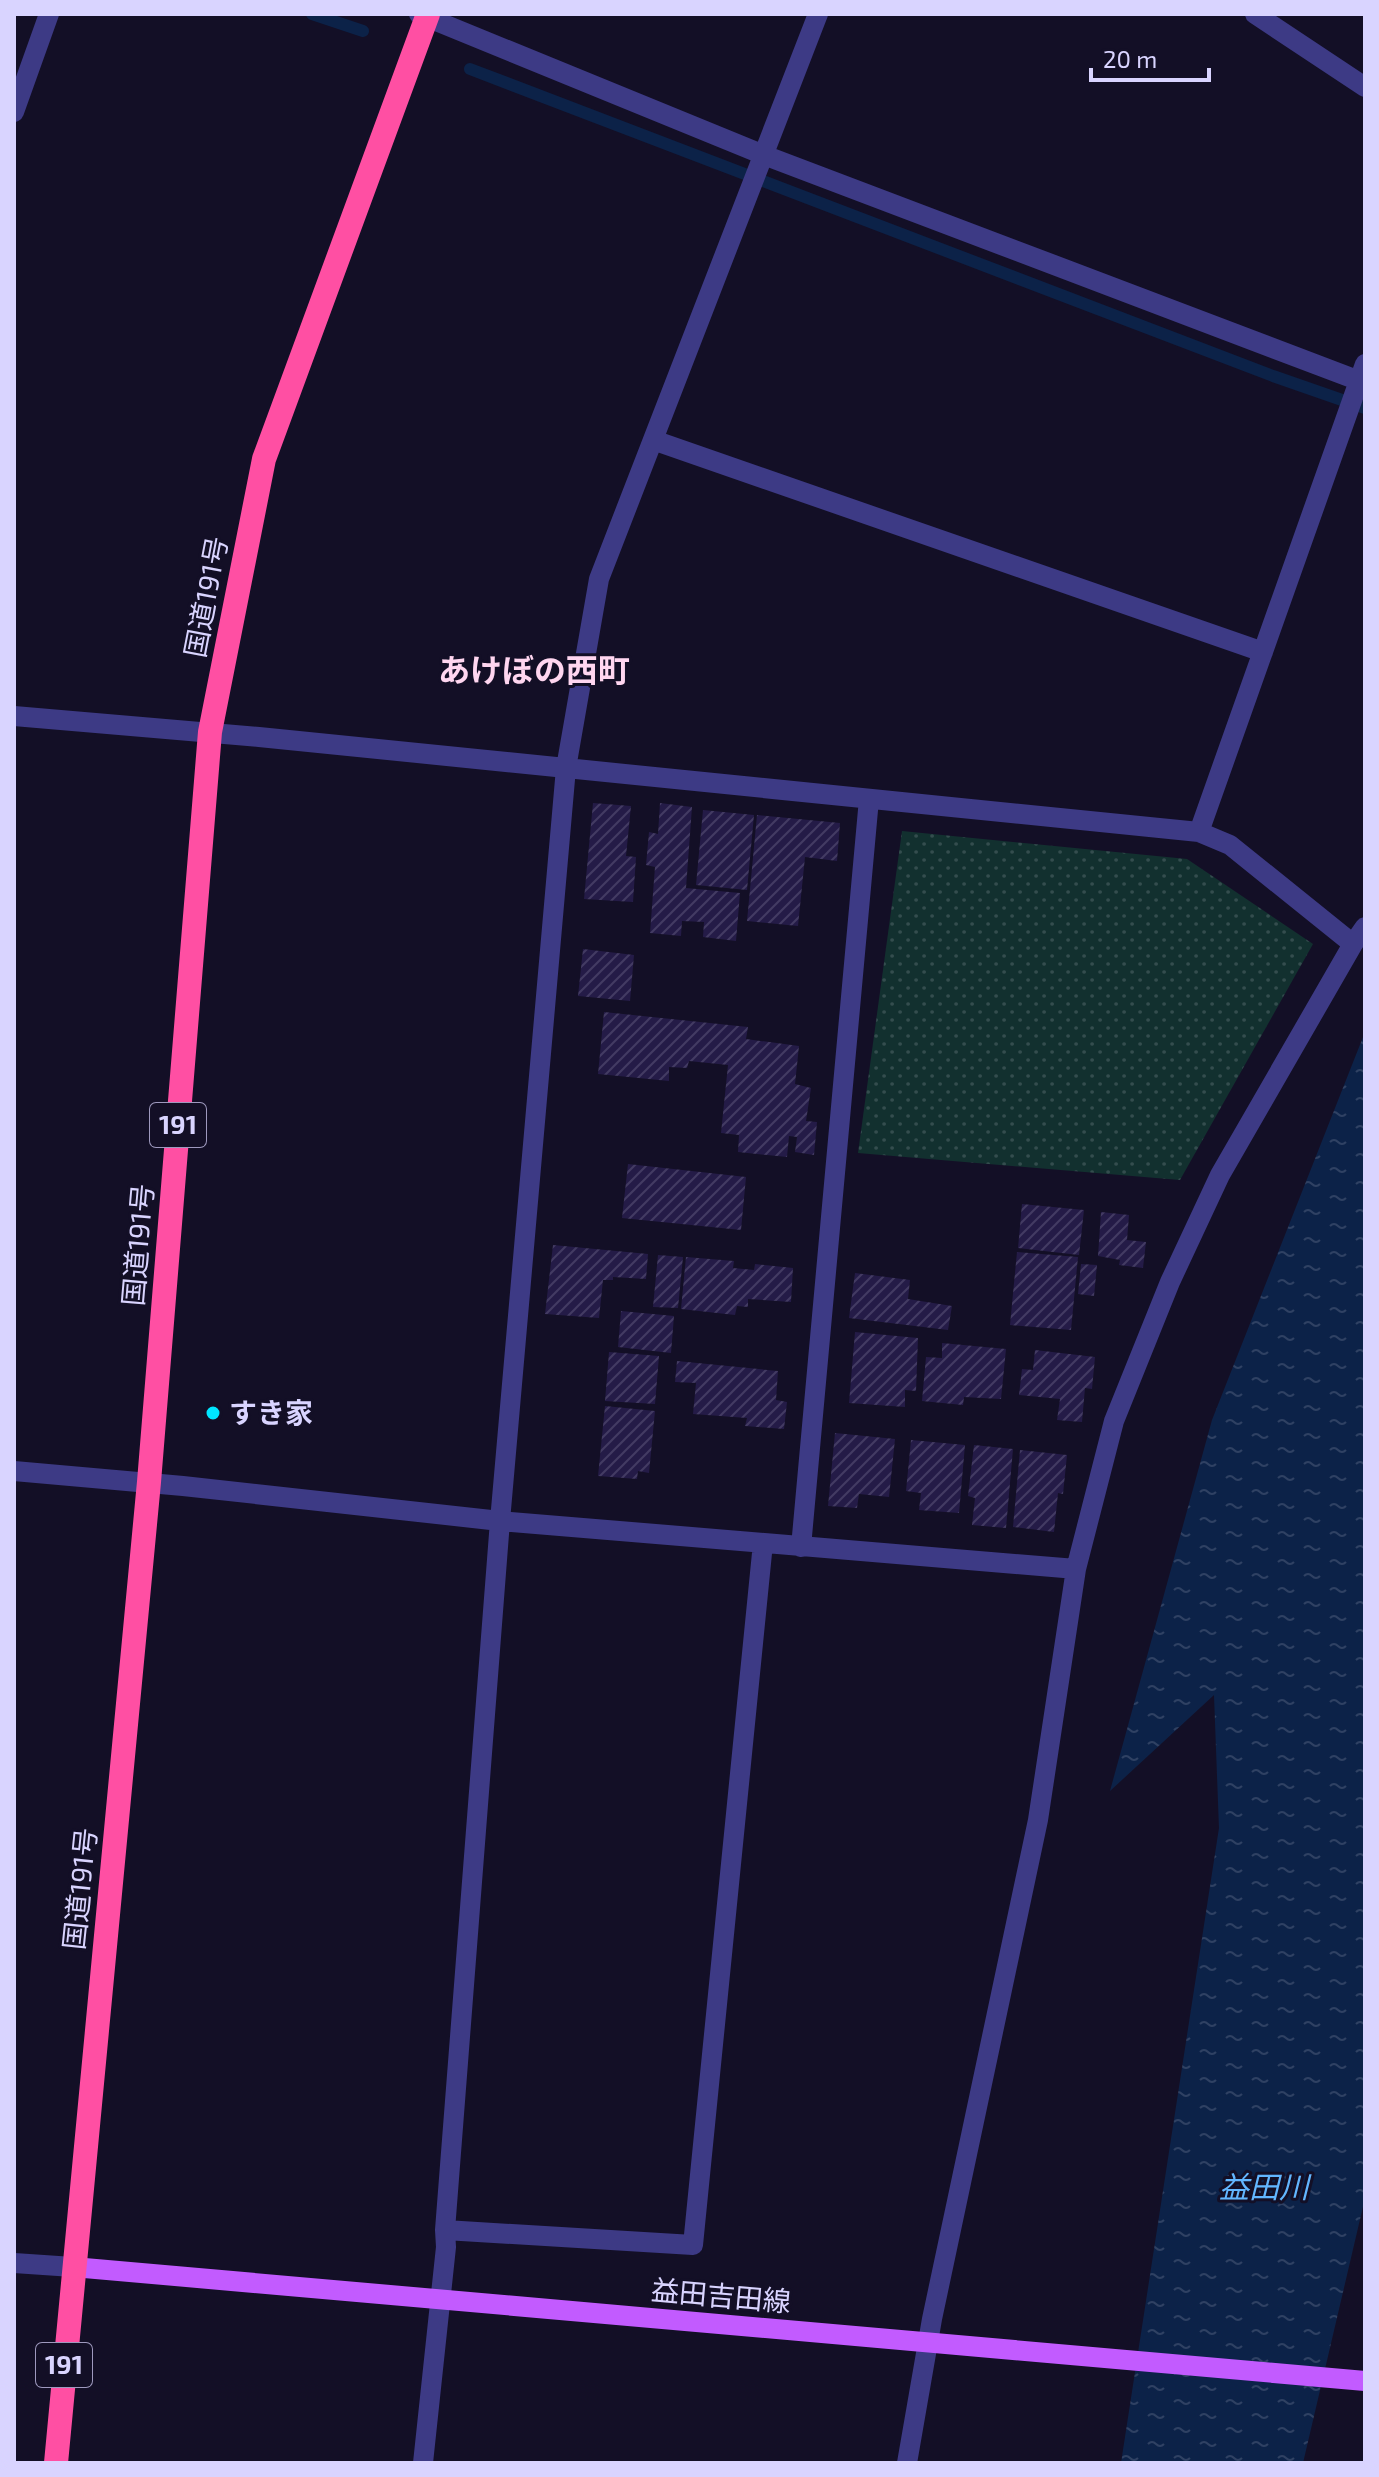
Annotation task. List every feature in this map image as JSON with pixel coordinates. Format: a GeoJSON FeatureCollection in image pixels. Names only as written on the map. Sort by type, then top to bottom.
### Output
{"type":"FeatureCollection","features":[{"type":"Feature","properties":{"kind":"highway","name":"国道191号"},"geometry":{"type":"LineString","coordinates":[[56,2463],[149,1482],[210,732],[264,459],[425,15]]}},
{"type":"Feature","properties":{"kind":"main road","name":"益田吉田線"},"geometry":{"type":"LineString","coordinates":[[73,2267],[1365,2381]]}},
{"type":"Feature","properties":{"kind":"street"},"geometry":{"type":"LineString","coordinates":[[14,112],[49,14]]}},
{"type":"Feature","properties":{"kind":"street"},"geometry":{"type":"LineString","coordinates":[[423,2463],[446,2247],[500,1521],[566,768],[599,579],[818,14]]}},
{"type":"Feature","properties":{"kind":"street"},"geometry":{"type":"LineString","coordinates":[[1255,14],[1365,87]]}},
{"type":"Feature","properties":{"kind":"street"},"geometry":{"type":"LineString","coordinates":[[425,15],[764,155],[1363,376],[1199,832]]}},
{"type":"Feature","properties":{"kind":"street"},"geometry":{"type":"LineString","coordinates":[[653,440],[1263,652]]}},
{"type":"Feature","properties":{"kind":"street"},"geometry":{"type":"LineString","coordinates":[[14,716],[210,732],[1199,832],[1230,845],[1359,935],[1220,1175],[1170,1282],[1114,1421],[1076,1569],[1038,1820],[928,2342],[907,2463]]}},
{"type":"Feature","properties":{"kind":"street"},"geometry":{"type":"LineString","coordinates":[[801,1547],[869,799]]}},
{"type":"Feature","properties":{"kind":"street"},"geometry":{"type":"LineString","coordinates":[[14,1471],[149,1482],[500,1521],[1076,1569]]}},
{"type":"Feature","properties":{"kind":"street"},"geometry":{"type":"LineString","coordinates":[[445,2230],[693,2245],[763,1543]]}},
{"type":"Feature","properties":{"kind":"street"},"geometry":{"type":"LineString","coordinates":[[14,2263],[73,2267]]}},
{"type":"Feature","properties":{"kind":"green space"},"geometry":{"type":"Polygon","coordinates":[[[902,831],[1187,859],[1313,944],[1180,1180],[858,1153],[902,831]]]}},
{"type":"Feature","properties":{"kind":"water","name":"益田川"},"geometry":{"type":"Polygon","coordinates":[[[1365,1032],[1365,2198],[1303,2463],[1121,2463],[1219,1828],[1214,1695],[1110,1791],[1212,1420],[1365,1032]]]}},
{"type":"Feature","properties":{"kind":"building"},"geometry":{"type":"Polygon","coordinates":[[[593,803],[631,806],[626,856],[636,857],[633,902],[584,899],[593,803]]]}},
{"type":"Feature","properties":{"kind":"building"},"geometry":{"type":"Polygon","coordinates":[[[660,803],[692,807],[686,888],[740,893],[736,941],[703,937],[704,922],[682,921],[681,936],[650,933],[655,867],[646,865],[649,832],[658,834],[660,803]]]}},
{"type":"Feature","properties":{"kind":"building"},"geometry":{"type":"Polygon","coordinates":[[[703,810],[754,815],[747,890],[696,885],[703,810]]]}},
{"type":"Feature","properties":{"kind":"building"},"geometry":{"type":"Polygon","coordinates":[[[757,815],[840,823],[837,861],[805,857],[798,926],[747,921],[757,815]]]}},
{"type":"Feature","properties":{"kind":"building"},"geometry":{"type":"Polygon","coordinates":[[[583,949],[634,955],[630,1001],[578,996],[583,949]]]}},
{"type":"Feature","properties":{"kind":"building"},"geometry":{"type":"Polygon","coordinates":[[[604,1012],[748,1027],[746,1039],[799,1046],[795,1084],[811,1088],[806,1121],[817,1122],[814,1155],[795,1152],[797,1137],[789,1136],[787,1157],[738,1152],[739,1135],[721,1133],[728,1065],[689,1061],[687,1068],[669,1067],[669,1081],[598,1074],[604,1012]]]}},
{"type":"Feature","properties":{"kind":"building"},"geometry":{"type":"Polygon","coordinates":[[[628,1164],[746,1177],[741,1230],[622,1218],[628,1164]]]}},
{"type":"Feature","properties":{"kind":"building"},"geometry":{"type":"Polygon","coordinates":[[[1022,1204],[1084,1210],[1079,1255],[1018,1248],[1022,1204]]]}},
{"type":"Feature","properties":{"kind":"building"},"geometry":{"type":"Polygon","coordinates":[[[1101,1212],[1129,1215],[1127,1240],[1146,1242],[1143,1268],[1119,1265],[1120,1260],[1098,1256],[1101,1212]]]}},
{"type":"Feature","properties":{"kind":"building"},"geometry":{"type":"Polygon","coordinates":[[[553,1245],[648,1254],[646,1279],[613,1277],[613,1280],[603,1280],[599,1318],[545,1314],[553,1245]]]}},
{"type":"Feature","properties":{"kind":"building"},"geometry":{"type":"Polygon","coordinates":[[[1017,1252],[1078,1257],[1071,1330],[1010,1325],[1017,1252]]]}},
{"type":"Feature","properties":{"kind":"building"},"geometry":{"type":"Polygon","coordinates":[[[658,1255],[683,1257],[678,1308],[653,1307],[658,1255]]]}},
{"type":"Feature","properties":{"kind":"building"},"geometry":{"type":"Polygon","coordinates":[[[686,1257],[734,1261],[733,1268],[754,1270],[755,1264],[793,1268],[791,1302],[748,1299],[748,1307],[737,1306],[735,1315],[681,1309],[686,1257]]]}},
{"type":"Feature","properties":{"kind":"building"},"geometry":{"type":"Polygon","coordinates":[[[1081,1264],[1097,1265],[1094,1296],[1078,1294],[1081,1264]]]}},
{"type":"Feature","properties":{"kind":"building"},"geometry":{"type":"Polygon","coordinates":[[[855,1273],[910,1280],[908,1299],[952,1306],[948,1330],[849,1318],[855,1273]]]}},
{"type":"Feature","properties":{"kind":"building"},"geometry":{"type":"Polygon","coordinates":[[[621,1311],[674,1316],[671,1353],[618,1347],[621,1311]]]}},
{"type":"Feature","properties":{"kind":"building"},"geometry":{"type":"Polygon","coordinates":[[[855,1332],[918,1338],[916,1391],[905,1390],[905,1407],[849,1403],[855,1332]]]}},
{"type":"Feature","properties":{"kind":"building"},"geometry":{"type":"Polygon","coordinates":[[[942,1343],[1006,1349],[1001,1399],[964,1397],[963,1405],[922,1401],[926,1357],[942,1358],[942,1343]]]}},
{"type":"Feature","properties":{"kind":"building"},"geometry":{"type":"Polygon","coordinates":[[[1035,1350],[1095,1357],[1092,1389],[1085,1388],[1082,1422],[1057,1420],[1060,1399],[1019,1395],[1022,1369],[1033,1370],[1035,1350]]]}},
{"type":"Feature","properties":{"kind":"building"},"geometry":{"type":"Polygon","coordinates":[[[609,1352],[659,1356],[655,1404],[605,1401],[609,1352]]]}},
{"type":"Feature","properties":{"kind":"building"},"geometry":{"type":"Polygon","coordinates":[[[677,1361],[778,1371],[776,1400],[787,1402],[784,1429],[745,1426],[747,1418],[693,1414],[696,1383],[675,1382],[677,1361]]]}},
{"type":"Feature","properties":{"kind":"building"},"geometry":{"type":"Polygon","coordinates":[[[605,1406],[655,1411],[649,1473],[638,1471],[637,1479],[598,1476],[605,1406]]]}},
{"type":"Feature","properties":{"kind":"building"},"geometry":{"type":"Polygon","coordinates":[[[835,1433],[895,1439],[889,1497],[859,1494],[857,1508],[828,1506],[835,1433]]]}},
{"type":"Feature","properties":{"kind":"building"},"geometry":{"type":"Polygon","coordinates":[[[911,1440],[965,1445],[959,1513],[919,1510],[921,1493],[906,1491],[911,1440]]]}},
{"type":"Feature","properties":{"kind":"building"},"geometry":{"type":"Polygon","coordinates":[[[974,1445],[1013,1449],[1006,1528],[972,1525],[975,1498],[968,1496],[974,1445]]]}},
{"type":"Feature","properties":{"kind":"building"},"geometry":{"type":"Polygon","coordinates":[[[1020,1450],[1067,1455],[1063,1494],[1058,1493],[1054,1532],[1013,1527],[1020,1450]]]}},
{"type":"Feature","properties":{"kind":"waterway"},"geometry":{"type":"LineString","coordinates":[[312,14],[363,31]]}},
{"type":"Feature","properties":{"kind":"waterway"},"geometry":{"type":"LineString","coordinates":[[470,69],[1273,376],[1365,408]]}},
{"type":"Feature","properties":{"kind":"place","name":"すき家"},"geometry":{"type":"Point","coordinates":[213,1413]}},
{"type":"Feature","properties":{"kind":"district","name":"あけぼの西町"},"geometry":{"type":"Point","coordinates":[534,671]}}]}
